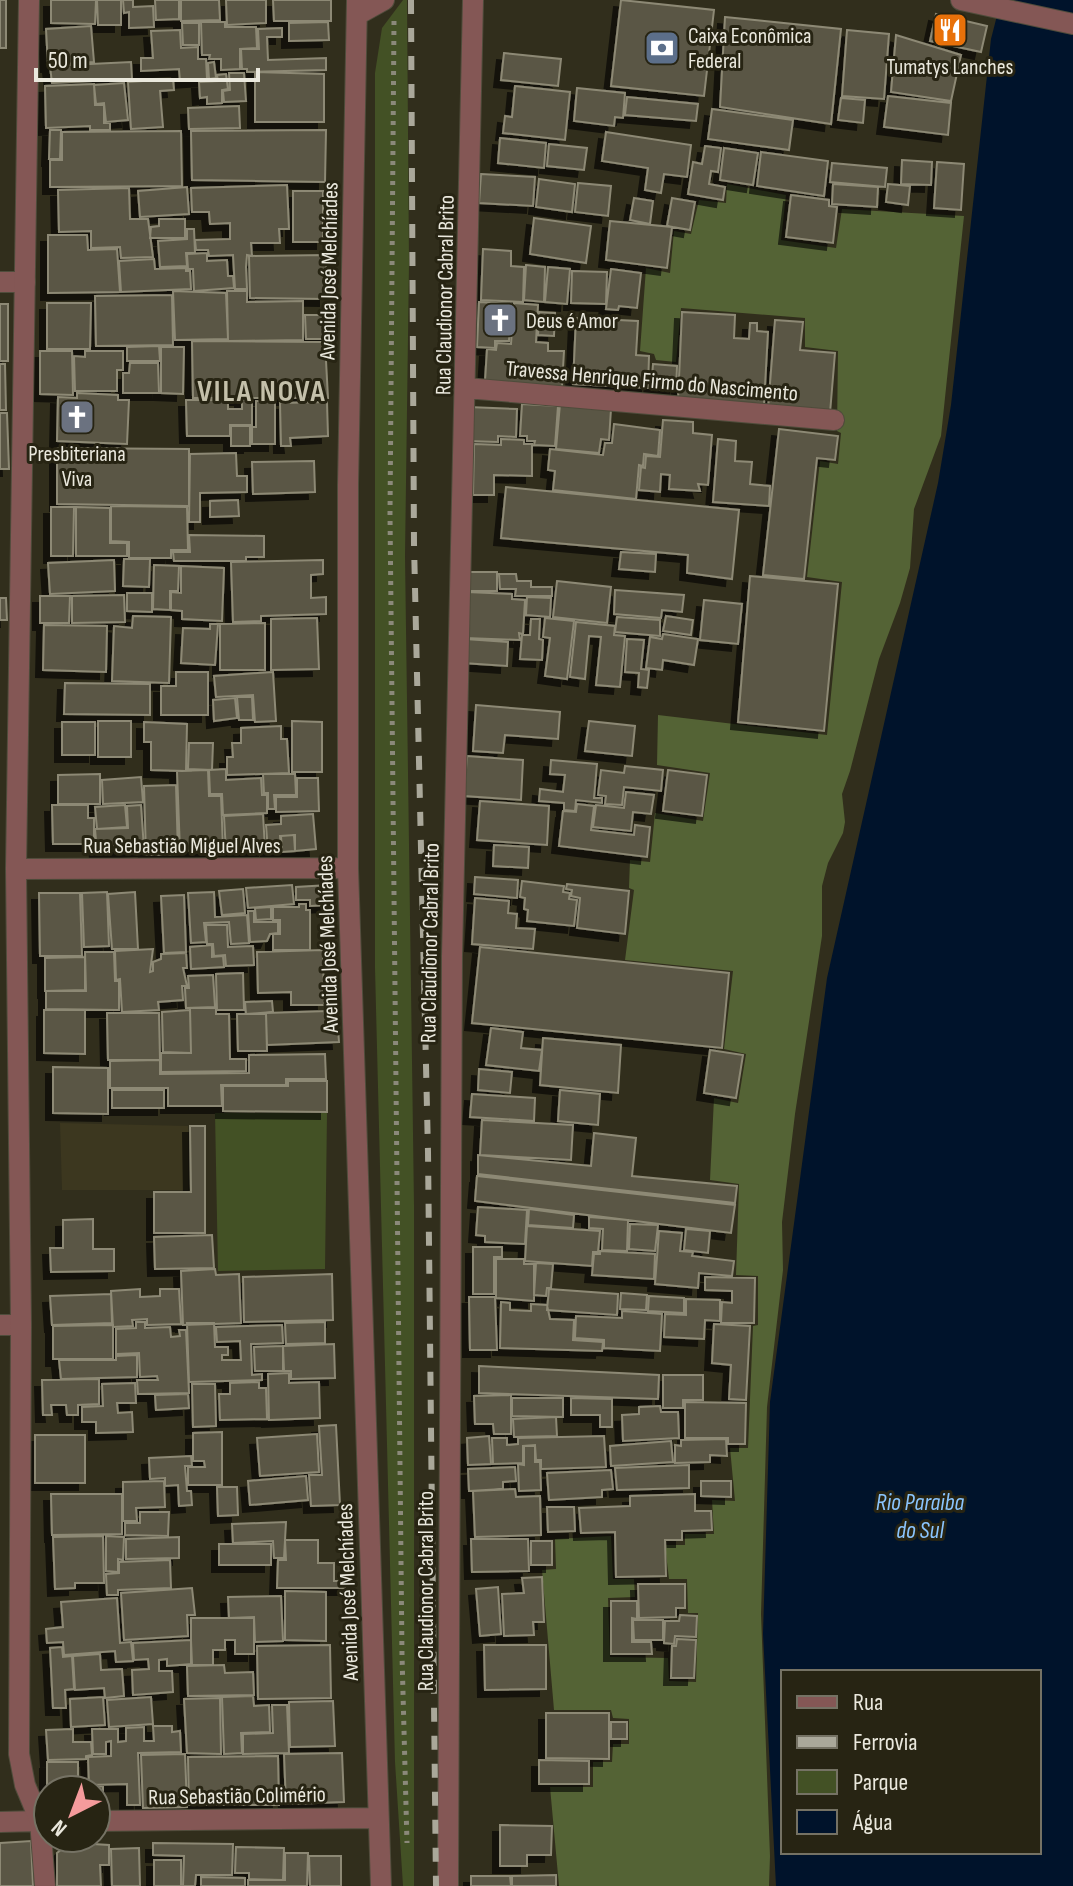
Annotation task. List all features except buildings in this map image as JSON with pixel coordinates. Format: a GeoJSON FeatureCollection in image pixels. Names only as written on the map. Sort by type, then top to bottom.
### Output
{"type":"FeatureCollection","features":[{"type":"Feature","properties":{"kind":"street"},"geometry":{"type":"LineString","coordinates":[[29,0],[16,869],[21,1325],[19,1754],[25,1785],[32,1798]]}},
{"type":"Feature","properties":{"kind":"street","name":"Rua Claudionor Cabral Brito"},"geometry":{"type":"LineString","coordinates":[[448,1886],[452,971],[473,0]]}},
{"type":"Feature","properties":{"kind":"street"},"geometry":{"type":"LineString","coordinates":[[961,0],[1073,24]]}},
{"type":"Feature","properties":{"kind":"street"},"geometry":{"type":"LineString","coordinates":[[357,7],[389,8]]}},
{"type":"Feature","properties":{"kind":"street","name":"Avenida José Melchíades"},"geometry":{"type":"LineString","coordinates":[[357,7],[348,485],[348,868],[381,1886]]}},
{"type":"Feature","properties":{"kind":"street"},"geometry":{"type":"LineString","coordinates":[[0,282],[25,282]]}},
{"type":"Feature","properties":{"kind":"street","name":"Travessa Henrique Firmo do Nascimento"},"geometry":{"type":"LineString","coordinates":[[466,388],[834,420]]}},
{"type":"Feature","properties":{"kind":"street","name":"Rua Sebastião Miguel Alves"},"geometry":{"type":"LineString","coordinates":[[16,869],[348,868]]}},
{"type":"Feature","properties":{"kind":"street"},"geometry":{"type":"LineString","coordinates":[[0,1325],[21,1325]]}},
{"type":"Feature","properties":{"kind":"street","name":"Rua Sebastião Colimério"},"geometry":{"type":"LineString","coordinates":[[112,1821],[378,1818]]}},
{"type":"Feature","properties":{"kind":"street"},"geometry":{"type":"LineString","coordinates":[[0,1822],[32,1821]]}},
{"type":"Feature","properties":{"kind":"street"},"geometry":{"type":"LineString","coordinates":[[45,1854],[45,1886]]}},
{"type":"Feature","properties":{"kind":"path"},"geometry":{"type":"LineString","coordinates":[[389,8],[390,514],[402,1655],[408,1855]]}},
{"type":"Feature","properties":{"kind":"shaded area"},"geometry":{"type":"Polygon","coordinates":[[[60,1123],[188,1126],[188,1190],[62,1190],[60,1123]]]}},
{"type":"Feature","properties":{"kind":"green space"},"geometry":{"type":"Polygon","coordinates":[[[403,0],[407,0],[409,263],[405,556],[414,1205],[414,1886],[403,1886],[395,1762],[375,968],[375,73],[382,28],[403,0]]]}},
{"type":"Feature","properties":{"kind":"green space"},"geometry":{"type":"Polygon","coordinates":[[[727,184],[786,195],[781,240],[836,248],[842,209],[964,216],[941,436],[914,509],[910,568],[879,659],[842,794],[843,833],[828,863],[822,886],[822,936],[782,1222],[783,1270],[767,1407],[761,1614],[769,1886],[559,1886],[550,1787],[593,1787],[593,1762],[612,1762],[613,1744],[629,1744],[629,1719],[613,1718],[611,1710],[554,1710],[542,1570],[556,1569],[555,1539],[611,1536],[613,1579],[634,1579],[635,1597],[608,1598],[610,1657],[668,1658],[669,1681],[696,1682],[698,1613],[688,1613],[687,1579],[669,1579],[665,1545],[685,1545],[685,1534],[714,1534],[712,1500],[735,1501],[730,1448],[748,1448],[753,1326],[758,1325],[758,1276],[736,1275],[739,1184],[710,1180],[714,1098],[738,1103],[746,1054],[724,1049],[733,971],[625,960],[634,890],[629,888],[630,860],[650,862],[655,813],[703,821],[710,773],[657,765],[658,715],[827,735],[842,582],[807,577],[820,461],[838,464],[841,433],[837,431],[838,351],[805,347],[805,318],[681,308],[676,362],[656,360],[654,354],[640,351],[646,268],[670,273],[674,231],[691,234],[699,200],[726,203],[727,184]]]}},
{"type":"Feature","properties":{"kind":"green space"},"geometry":{"type":"Polygon","coordinates":[[[215,1113],[327,1113],[325,1269],[218,1271],[215,1113]]]}},
{"type":"Feature","properties":{"kind":"water","name":"Rio Paraiba do Sul"},"geometry":{"type":"Polygon","coordinates":[[[1001,0],[1073,0],[1073,1886],[776,1886],[763,1634],[770,1402],[827,978],[938,483],[951,405],[991,39],[1001,0]]]}},
{"type":"Feature","properties":{"kind":"railway"},"geometry":{"type":"LineString","coordinates":[[411,0],[414,544],[428,1152],[436,1886]]}},
{"type":"Feature","properties":{"kind":"place","name":"Tumatys Lanches"},"geometry":{"type":"Point","coordinates":[950,30]}},
{"type":"Feature","properties":{"kind":"place","name":"Caixa Econômica Federal"},"geometry":{"type":"Point","coordinates":[662,48]}},
{"type":"Feature","properties":{"kind":"place","name":"Deus é Amor"},"geometry":{"type":"Point","coordinates":[500,320]}},
{"type":"Feature","properties":{"kind":"place","name":"Presbiteriana Viva"},"geometry":{"type":"Point","coordinates":[77,417]}},
{"type":"Feature","properties":{"kind":"district","name":"VILA NOVA"},"geometry":{"type":"Point","coordinates":[262,391]}}]}
